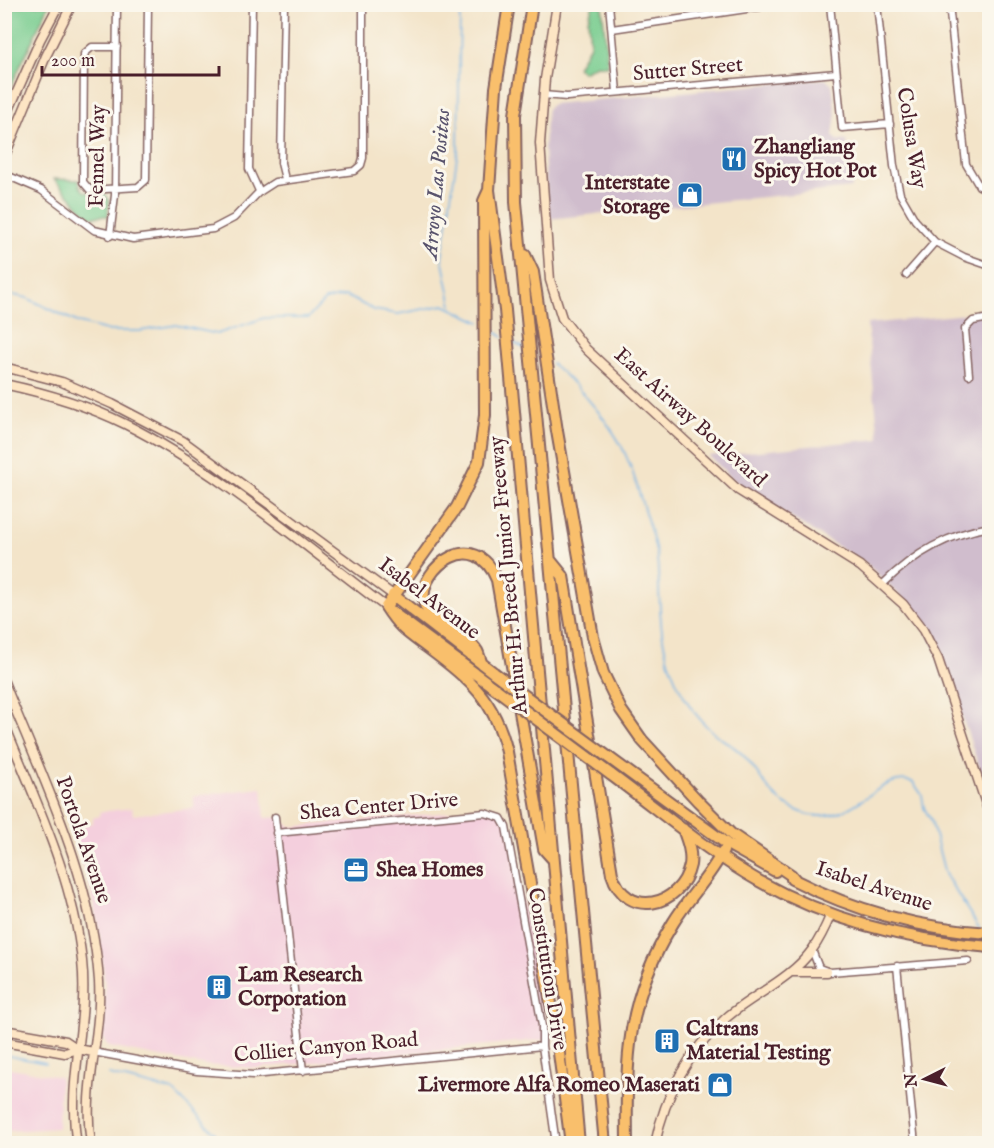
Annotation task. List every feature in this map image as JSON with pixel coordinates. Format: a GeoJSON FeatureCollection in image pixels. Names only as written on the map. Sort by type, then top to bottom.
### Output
{"type":"FeatureCollection","features":[{"type":"Feature","properties":{"kind":"highway","name":"Arthur H. Breed Junior Freeway"},"geometry":{"type":"LineString","coordinates":[[509,4],[496,88],[489,189],[505,310],[579,1143]]}},
{"type":"Feature","properties":{"kind":"highway","name":"Arthur H. Breed Junior Freeway"},"geometry":{"type":"LineString","coordinates":[[532,4],[518,91],[513,142],[526,323],[605,1143]]}},
{"type":"Feature","properties":{"kind":"highway"},"geometry":{"type":"LineString","coordinates":[[489,189],[484,201],[484,432],[479,462],[457,507],[386,607],[399,627],[461,673],[482,693],[500,727],[507,752],[555,1026],[571,1143]]}},
{"type":"Feature","properties":{"kind":"highway"},"geometry":{"type":"LineString","coordinates":[[521,249],[533,272],[549,380],[594,637],[603,673],[621,710],[642,740],[731,834],[791,875],[796,881]]}},
{"type":"Feature","properties":{"kind":"highway"},"geometry":{"type":"LineString","coordinates":[[482,664],[476,649],[434,617],[424,603],[425,588],[437,569],[453,555],[472,554],[488,563],[497,580],[544,849],[552,858]]}},
{"type":"Feature","properties":{"kind":"highway"},"geometry":{"type":"LineString","coordinates":[[550,560],[562,576],[612,874],[619,890],[626,897],[641,903],[657,902],[676,888],[690,865],[689,848],[683,829]]}},
{"type":"Feature","properties":{"kind":"highway","name":"Isabel Avenue"},"geometry":{"type":"LineString","coordinates":[[393,595],[494,674],[727,844],[796,881],[836,899],[912,923],[960,931],[990,933]]}},
{"type":"Feature","properties":{"kind":"highway","name":"Isabel Avenue"},"geometry":{"type":"LineString","coordinates":[[386,607],[720,857],[758,881],[831,914],[872,927],[990,948]]}},
{"type":"Feature","properties":{"kind":"highway"},"geometry":{"type":"LineString","coordinates":[[627,1143],[627,1059],[639,994],[657,950],[674,921],[727,844]]}},
{"type":"Feature","properties":{"kind":"main road"},"geometry":{"type":"LineString","coordinates":[[4,121],[40,40],[59,4]]}},
{"type":"Feature","properties":{"kind":"main road"},"geometry":{"type":"LineString","coordinates":[[4,158],[45,56],[72,4]]}},
{"type":"Feature","properties":{"kind":"main road","name":"East Airway Boulevard"},"geometry":{"type":"LineString","coordinates":[[557,4],[543,95],[540,166],[550,280],[556,306],[569,329],[673,432],[738,490],[848,558],[883,584],[913,616],[938,659],[990,816]]}},
{"type":"Feature","properties":{"kind":"main road","name":"Isabel Avenue"},"geometry":{"type":"LineString","coordinates":[[4,367],[62,382],[112,404],[183,441],[393,595]]}},
{"type":"Feature","properties":{"kind":"main road","name":"Isabel Avenue"},"geometry":{"type":"LineString","coordinates":[[4,384],[81,406],[124,423],[175,451],[386,607]]}},
{"type":"Feature","properties":{"kind":"main road","name":"Portola Avenue"},"geometry":{"type":"LineString","coordinates":[[4,682],[72,855],[89,906],[95,944],[99,1001],[87,1103],[91,1143]]}},
{"type":"Feature","properties":{"kind":"main road","name":"Portola Avenue"},"geometry":{"type":"LineString","coordinates":[[4,723],[59,859],[71,901],[82,962],[83,1005],[73,1103],[77,1143]]}},
{"type":"Feature","properties":{"kind":"main road"},"geometry":{"type":"LineString","coordinates":[[655,1143],[668,1100],[681,1073],[705,1040],[728,1017],[792,972],[812,950],[831,914]]}},
{"type":"Feature","properties":{"kind":"main road"},"geometry":{"type":"LineString","coordinates":[[792,972],[827,972]]}},
{"type":"Feature","properties":{"kind":"main road","name":"Collier Canyon Road"},"geometry":{"type":"LineString","coordinates":[[4,1030],[66,1041],[78,1049],[93,1052]]}},
{"type":"Feature","properties":{"kind":"main road","name":"Collier Canyon Road"},"geometry":{"type":"LineString","coordinates":[[4,1042],[65,1053],[78,1049]]}},
{"type":"Feature","properties":{"kind":"street","name":"Fennel Way"},"geometry":{"type":"LineString","coordinates":[[110,236],[115,190],[117,4]]}},
{"type":"Feature","properties":{"kind":"street"},"geometry":{"type":"LineString","coordinates":[[117,46],[92,47],[84,54],[83,181],[88,190],[140,187],[147,179],[148,4]]}},
{"type":"Feature","properties":{"kind":"street"},"geometry":{"type":"LineString","coordinates":[[252,4],[249,169],[260,191]]}},
{"type":"Feature","properties":{"kind":"street"},"geometry":{"type":"LineString","coordinates":[[284,4],[282,163],[285,178]]}},
{"type":"Feature","properties":{"kind":"street"},"geometry":{"type":"LineString","coordinates":[[4,174],[33,186],[84,225],[110,236],[140,239],[213,229],[234,218],[260,191],[285,178],[352,171],[361,165],[363,4]]}},
{"type":"Feature","properties":{"kind":"street"},"geometry":{"type":"LineString","coordinates":[[609,4],[617,92]]}},
{"type":"Feature","properties":{"kind":"street"},"geometry":{"type":"LineString","coordinates":[[612,29],[760,7],[760,4]]}},
{"type":"Feature","properties":{"kind":"street"},"geometry":{"type":"LineString","coordinates":[[830,4],[842,128],[890,124]]}},
{"type":"Feature","properties":{"kind":"street","name":"Colusa Way"},"geometry":{"type":"LineString","coordinates":[[878,4],[890,124],[900,195],[915,220],[935,242],[964,257],[990,266]]}},
{"type":"Feature","properties":{"kind":"street"},"geometry":{"type":"LineString","coordinates":[[949,4],[966,164],[979,186],[990,190]]}},
{"type":"Feature","properties":{"kind":"street","name":"Sutter Street"},"geometry":{"type":"LineString","coordinates":[[543,95],[567,97],[836,73]]}},
{"type":"Feature","properties":{"kind":"street"},"geometry":{"type":"LineString","coordinates":[[906,274],[935,242]]}},
{"type":"Feature","properties":{"kind":"street"},"geometry":{"type":"LineString","coordinates":[[969,375],[965,334],[968,324],[990,318]]}},
{"type":"Feature","properties":{"kind":"street"},"geometry":{"type":"LineString","coordinates":[[883,584],[909,560],[933,545],[964,532],[990,527]]}},
{"type":"Feature","properties":{"kind":"street","name":"Shea Center Drive"},"geometry":{"type":"LineString","coordinates":[[276,833],[485,813]]}},
{"type":"Feature","properties":{"kind":"street","name":"Constitution Drive"},"geometry":{"type":"LineString","coordinates":[[485,813],[501,818],[506,827],[542,1026],[542,1046],[556,1143]]}},
{"type":"Feature","properties":{"kind":"street"},"geometry":{"type":"LineString","coordinates":[[275,817],[303,1071]]}},
{"type":"Feature","properties":{"kind":"street"},"geometry":{"type":"LineString","coordinates":[[812,950],[819,968],[827,972],[968,961]]}},
{"type":"Feature","properties":{"kind":"street"},"geometry":{"type":"LineString","coordinates":[[897,966],[915,1143]]}},
{"type":"Feature","properties":{"kind":"street","name":"Collier Canyon Road"},"geometry":{"type":"LineString","coordinates":[[93,1052],[216,1073],[253,1075],[542,1046]]}},
{"type":"Feature","properties":{"kind":"shaded area"},"geometry":{"type":"Polygon","coordinates":[[[825,79],[832,84],[836,115],[833,135],[837,140],[847,141],[852,188],[548,219],[544,148],[547,109],[552,104],[825,79]]]}},
{"type":"Feature","properties":{"kind":"shaded area"},"geometry":{"type":"Polygon","coordinates":[[[966,314],[989,314],[989,796],[944,663],[914,609],[867,564],[757,497],[737,483],[709,456],[879,439],[867,324],[966,314]]]}},
{"type":"Feature","properties":{"kind":"shaded area"},"geometry":{"type":"Polygon","coordinates":[[[262,788],[265,818],[281,817],[283,822],[290,827],[487,809],[495,809],[504,816],[508,822],[548,1039],[257,1068],[203,1065],[109,1047],[103,1039],[105,986],[99,928],[89,883],[69,828],[93,823],[93,818],[100,816],[100,812],[132,808],[133,815],[194,808],[193,796],[262,788]]]}},
{"type":"Feature","properties":{"kind":"shaded area"},"geometry":{"type":"Polygon","coordinates":[[[5,1067],[60,1077],[58,1128],[5,1131],[5,1067]]]}},
{"type":"Feature","properties":{"kind":"green space"},"geometry":{"type":"Polygon","coordinates":[[[27,5],[49,5],[5,99],[5,10],[27,5]]]}},
{"type":"Feature","properties":{"kind":"green space"},"geometry":{"type":"Polygon","coordinates":[[[593,5],[602,5],[608,66],[596,65],[583,72],[577,67],[590,45],[588,19],[593,5]]]}},
{"type":"Feature","properties":{"kind":"green space"},"geometry":{"type":"Polygon","coordinates":[[[54,179],[79,180],[85,191],[105,194],[109,200],[108,216],[89,217],[54,179]]]}},
{"type":"Feature","properties":{"kind":"waterway","name":"Arroyo Las Positas"},"geometry":{"type":"LineString","coordinates":[[452,306],[442,258],[458,150],[460,4]]}},
{"type":"Feature","properties":{"kind":"waterway"},"geometry":{"type":"LineString","coordinates":[[4,293],[27,298],[79,323],[110,331],[140,331],[176,325],[217,334],[264,318],[308,318],[325,300],[346,296],[374,310],[398,314],[444,305],[480,322]]}},
{"type":"Feature","properties":{"kind":"waterway","name":"Arroyo Las Positas"},"geometry":{"type":"LineString","coordinates":[[489,328],[503,337]]}},
{"type":"Feature","properties":{"kind":"waterway","name":"Arroyo Las Positas"},"geometry":{"type":"LineString","coordinates":[[512,342],[526,349]]}},
{"type":"Feature","properties":{"kind":"waterway","name":"Arroyo Las Positas"},"geometry":{"type":"LineString","coordinates":[[551,363],[583,394],[604,420],[621,446],[629,464],[656,552],[660,615],[667,658],[680,688],[695,713],[708,728],[744,756],[774,795],[801,812],[819,816],[835,814],[887,784],[900,780],[913,782],[922,795],[924,808],[931,820],[945,874],[979,928]]}},
{"type":"Feature","properties":{"kind":"waterway"},"geometry":{"type":"LineString","coordinates":[[4,1055],[46,1063]]}},
{"type":"Feature","properties":{"kind":"waterway"},"geometry":{"type":"LineString","coordinates":[[109,1075],[173,1091],[226,1144]]}},
{"type":"Feature","properties":{"kind":"place","name":"Zhangliang Spicy Hot Pot"},"geometry":{"type":"Point","coordinates":[734,159]}},
{"type":"Feature","properties":{"kind":"place","name":"Interstate Storage"},"geometry":{"type":"Point","coordinates":[690,195]}},
{"type":"Feature","properties":{"kind":"place","name":"Shea Homes"},"geometry":{"type":"Point","coordinates":[356,870]}},
{"type":"Feature","properties":{"kind":"place","name":"Lam Research Corporation"},"geometry":{"type":"Point","coordinates":[219,987]}},
{"type":"Feature","properties":{"kind":"place","name":"Caltrans Material Testing"},"geometry":{"type":"Point","coordinates":[667,1041]}},
{"type":"Feature","properties":{"kind":"place","name":"Livermore Alfa Romeo Maserati"},"geometry":{"type":"Point","coordinates":[720,1085]}}]}
